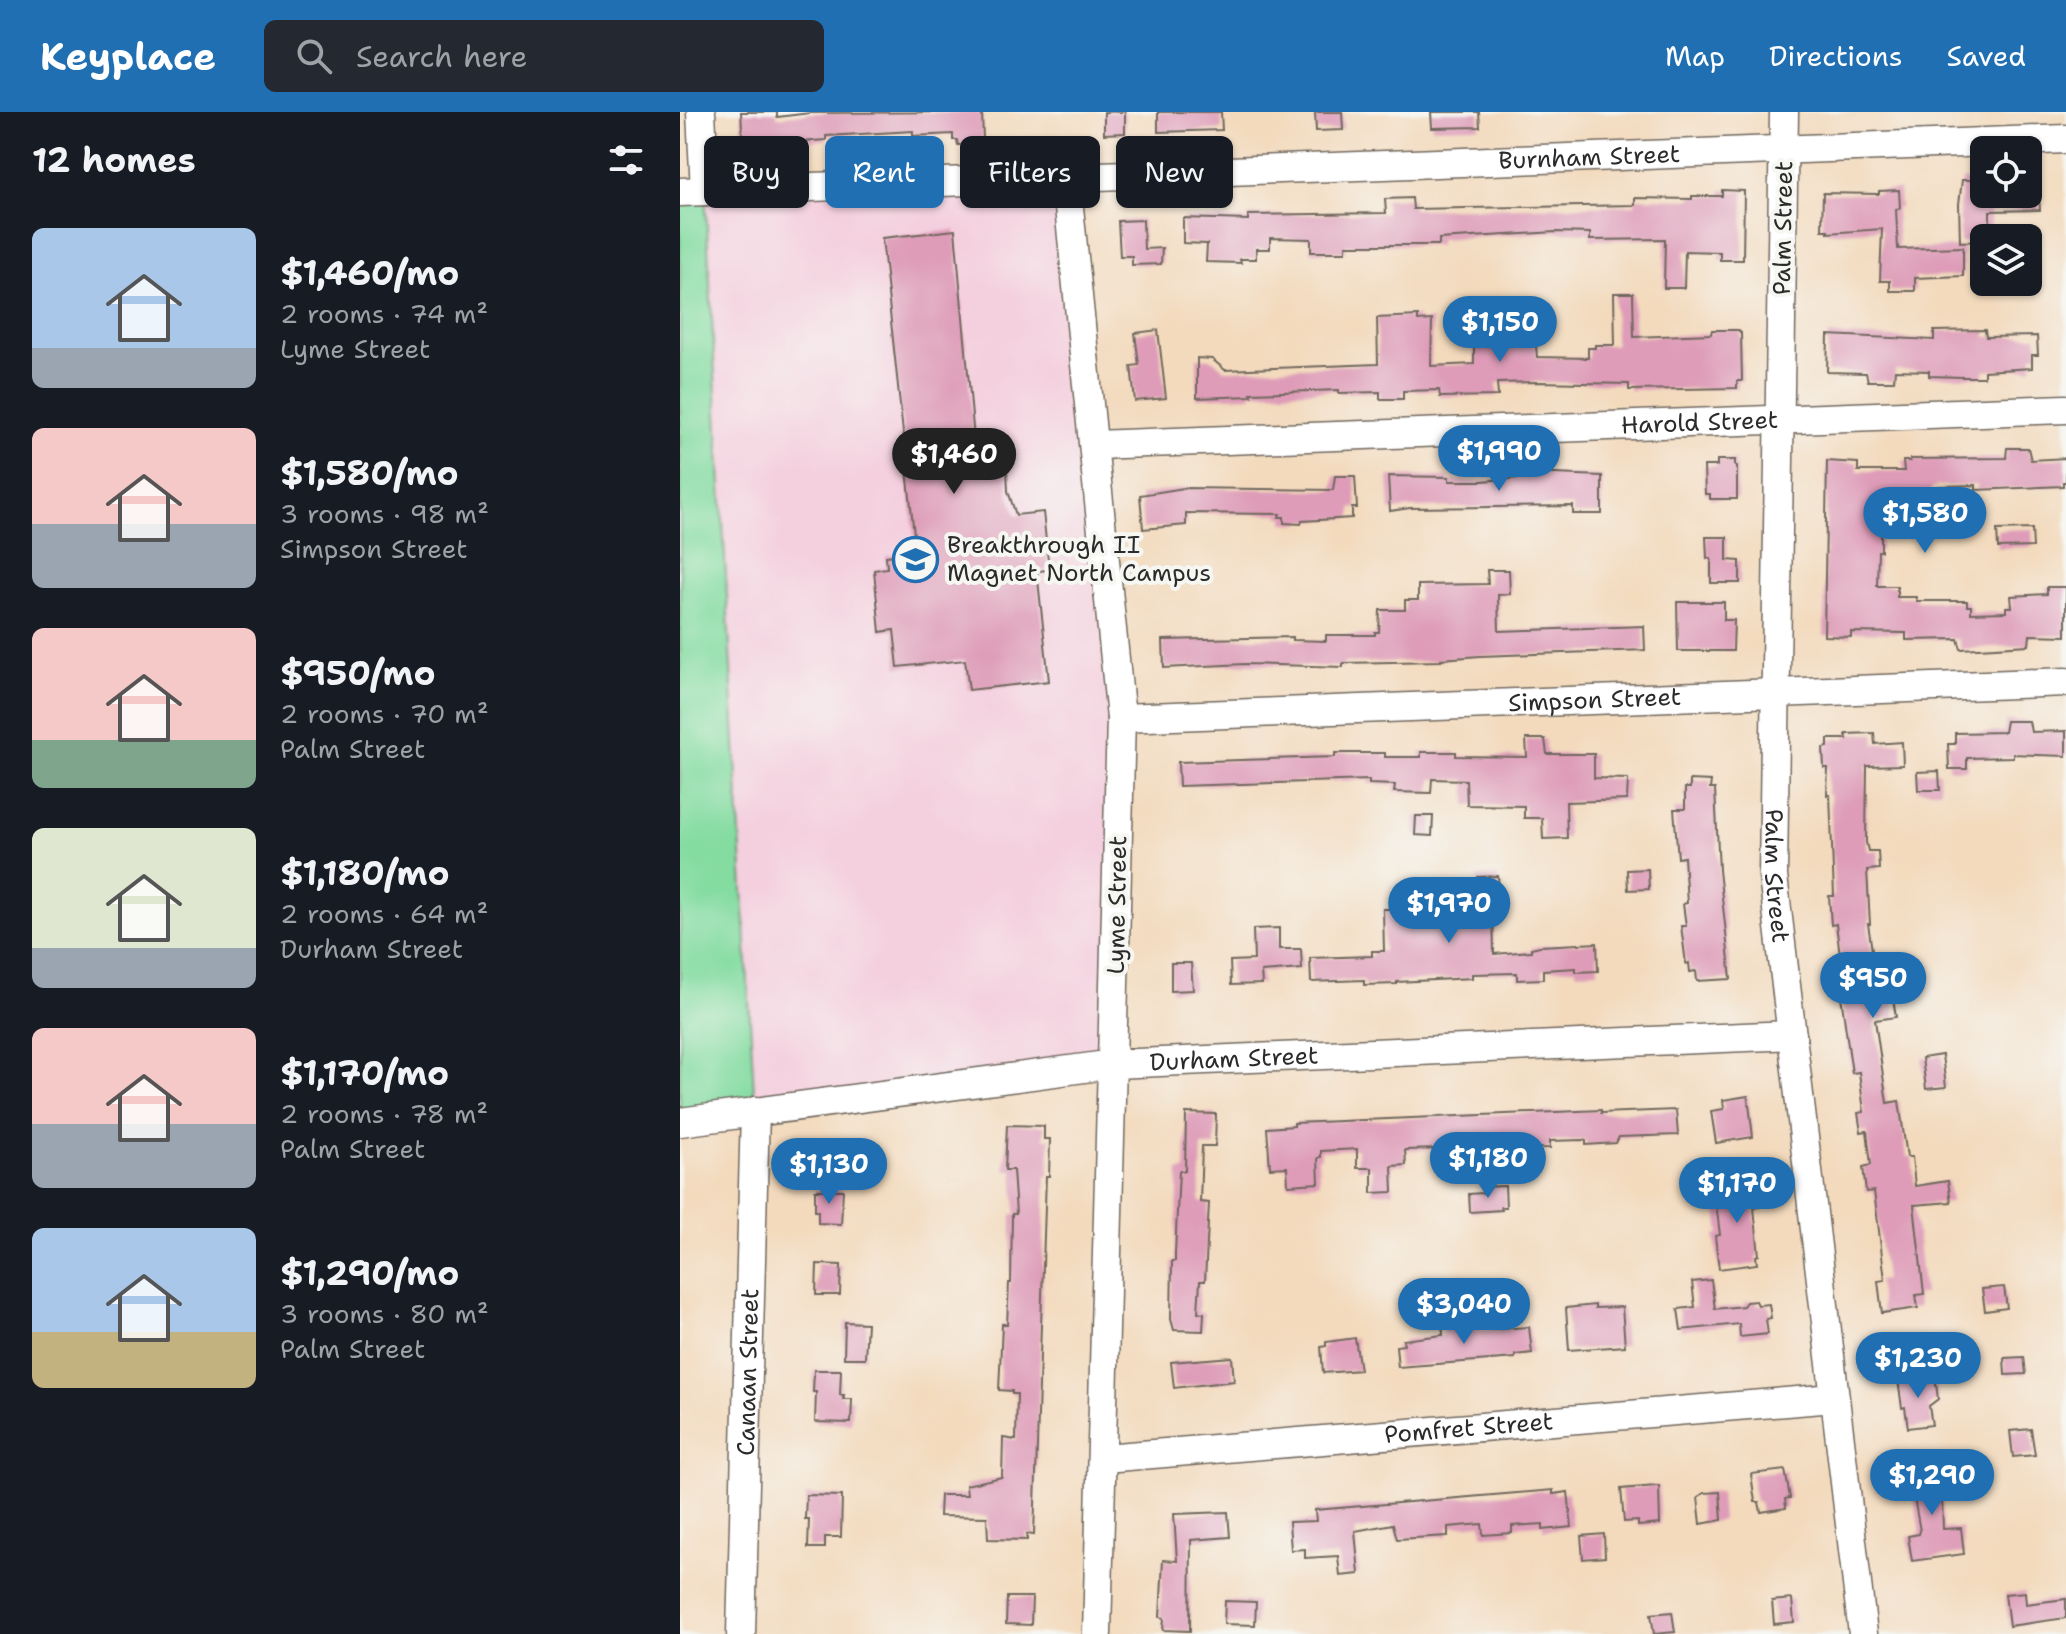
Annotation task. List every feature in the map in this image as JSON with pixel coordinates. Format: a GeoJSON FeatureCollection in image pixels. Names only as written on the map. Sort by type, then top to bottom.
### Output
{"type":"FeatureCollection","features":[{"type":"Feature","properties":{"kind":"street"},"geometry":{"type":"LineString","coordinates":[[693,192],[701,112]]}},
{"type":"Feature","properties":{"kind":"street","name":"Palm Street"},"geometry":{"type":"LineString","coordinates":[[1784,112],[1773,876],[1863,1634]]}},
{"type":"Feature","properties":{"kind":"street","name":"Burnham Street"},"geometry":{"type":"LineString","coordinates":[[1100,177],[2066,139]]}},
{"type":"Feature","properties":{"kind":"street","name":"Burnham Street"},"geometry":{"type":"LineString","coordinates":[[693,192],[960,182]]}},
{"type":"Feature","properties":{"kind":"street","name":"Lyme Street"},"geometry":{"type":"LineString","coordinates":[[1069,208],[1121,718],[1097,1634]]}},
{"type":"Feature","properties":{"kind":"street","name":"Harold Street"},"geometry":{"type":"LineString","coordinates":[[1094,445],[2066,409]]}},
{"type":"Feature","properties":{"kind":"street","name":"Simpson Street"},"geometry":{"type":"LineString","coordinates":[[1121,718],[2066,682]]}},
{"type":"Feature","properties":{"kind":"street","name":"Durham Street"},"geometry":{"type":"LineString","coordinates":[[680,1122],[1114,1064],[1792,1035]]}},
{"type":"Feature","properties":{"kind":"street","name":"Canaan Street"},"geometry":{"type":"LineString","coordinates":[[741,1634],[755,1111]]}},
{"type":"Feature","properties":{"kind":"street","name":"Pomfret Street"},"geometry":{"type":"LineString","coordinates":[[1104,1458],[1834,1398]]}},
{"type":"Feature","properties":{"kind":"shaded area","name":"Breakthrough II Magnet North Campus"},"geometry":{"type":"Polygon","coordinates":[[[944,182],[960,182],[960,208],[1069,208],[1121,718],[1114,1064],[755,1111],[706,208],[809,208],[809,187],[825,187],[825,208],[944,208],[944,182]]]}},
{"type":"Feature","properties":{"kind":"green space"},"geometry":{"type":"Polygon","coordinates":[[[704,191],[706,208],[755,1111],[680,1122],[680,192],[704,191]]]}},
{"type":"Feature","properties":{"kind":"building"},"geometry":{"type":"Polygon","coordinates":[[[741,112],[777,112],[777,117],[810,113],[982,112],[983,136],[960,136],[960,145],[953,140],[953,134],[913,136],[913,131],[825,136],[825,140],[809,141],[809,136],[742,136],[741,112]]]}},
{"type":"Feature","properties":{"kind":"building"},"geometry":{"type":"Polygon","coordinates":[[[1104,112],[1125,112],[1125,133],[1104,134],[1104,112]]]}},
{"type":"Feature","properties":{"kind":"building"},"geometry":{"type":"Polygon","coordinates":[[[1158,112],[1221,112],[1222,130],[1158,132],[1158,112]]]}},
{"type":"Feature","properties":{"kind":"building"},"geometry":{"type":"Polygon","coordinates":[[[1315,112],[1342,112],[1343,130],[1316,131],[1315,112]]]}},
{"type":"Feature","properties":{"kind":"building"},"geometry":{"type":"Polygon","coordinates":[[[1431,112],[1479,112],[1480,127],[1432,128],[1431,112]]]}},
{"type":"Feature","properties":{"kind":"building"},"geometry":{"type":"Polygon","coordinates":[[[1962,180],[1970,180],[1970,208],[2040,210],[1990,211],[1990,224],[1970,224],[1970,242],[1960,242],[1962,180]]]}},
{"type":"Feature","properties":{"kind":"building"},"geometry":{"type":"Polygon","coordinates":[[[1722,190],[1744,191],[1743,260],[1720,260],[1720,252],[1685,251],[1684,288],[1664,288],[1665,239],[1590,240],[1590,233],[1556,232],[1439,239],[1439,245],[1346,245],[1346,252],[1311,252],[1311,239],[1270,238],[1270,249],[1256,249],[1256,259],[1240,259],[1241,263],[1206,262],[1207,244],[1183,243],[1183,218],[1248,220],[1248,215],[1386,213],[1385,199],[1412,198],[1413,209],[1635,205],[1635,198],[1692,199],[1692,196],[1722,196],[1722,190]]]}},
{"type":"Feature","properties":{"kind":"building"},"geometry":{"type":"Polygon","coordinates":[[[1899,190],[1900,208],[1896,209],[1898,249],[1963,247],[1963,276],[1915,278],[1915,291],[1890,291],[1890,281],[1880,281],[1882,229],[1828,233],[1828,230],[1822,230],[1823,193],[1879,194],[1879,191],[1899,190]]]}},
{"type":"Feature","properties":{"kind":"building"},"geometry":{"type":"Polygon","coordinates":[[[1143,220],[1144,249],[1162,248],[1161,264],[1132,265],[1132,256],[1120,256],[1118,221],[1143,220]]]}},
{"type":"Feature","properties":{"kind":"building"},"geometry":{"type":"Polygon","coordinates":[[[955,230],[977,471],[1007,469],[1008,491],[1016,515],[1043,512],[1049,570],[1037,571],[1049,681],[969,690],[965,660],[898,667],[894,630],[880,632],[874,570],[887,568],[886,556],[916,553],[882,238],[955,230]]]}},
{"type":"Feature","properties":{"kind":"building"},"geometry":{"type":"Polygon","coordinates":[[[1614,293],[1633,293],[1634,337],[1738,330],[1741,333],[1742,381],[1737,381],[1737,388],[1629,390],[1629,384],[1538,382],[1497,383],[1498,396],[1440,397],[1439,390],[1403,391],[1403,399],[1380,399],[1380,392],[1339,393],[1339,390],[1197,398],[1197,358],[1212,359],[1225,370],[1378,364],[1377,318],[1418,316],[1418,321],[1432,320],[1431,366],[1474,364],[1474,346],[1501,345],[1500,316],[1531,315],[1532,346],[1536,346],[1537,357],[1588,358],[1588,348],[1615,345],[1614,293]]]}},
{"type":"Feature","properties":{"kind":"building"},"geometry":{"type":"Polygon","coordinates":[[[1158,330],[1166,398],[1135,401],[1131,366],[1139,365],[1135,333],[1158,330]]]}},
{"type":"Feature","properties":{"kind":"building"},"geometry":{"type":"Polygon","coordinates":[[[1985,330],[1986,337],[2037,336],[2038,355],[2032,355],[2032,368],[1984,371],[1984,377],[1929,376],[1929,371],[1895,370],[1894,381],[1868,381],[1866,373],[1827,372],[1828,335],[1934,340],[1934,331],[1985,330]]]}},
{"type":"Feature","properties":{"kind":"building"},"geometry":{"type":"Polygon","coordinates":[[[2007,448],[2028,448],[2031,460],[2066,458],[2066,482],[2063,486],[1976,490],[1976,485],[1939,486],[1931,492],[1881,493],[1881,551],[1878,551],[1877,586],[1897,586],[1897,597],[1916,597],[1916,601],[1967,601],[1971,613],[2006,612],[2006,607],[2012,607],[2011,596],[2047,594],[2047,587],[2066,587],[2066,636],[2030,635],[2029,645],[1961,649],[1958,639],[1906,640],[1906,633],[1851,632],[1851,637],[1824,636],[1827,461],[1858,463],[1858,471],[1904,471],[1903,461],[1910,459],[2006,458],[2007,448]]]}},
{"type":"Feature","properties":{"kind":"building"},"geometry":{"type":"Polygon","coordinates":[[[1717,460],[1735,460],[1737,499],[1710,499],[1710,494],[1705,494],[1704,466],[1717,466],[1717,460]]]}},
{"type":"Feature","properties":{"kind":"building"},"geometry":{"type":"Polygon","coordinates":[[[1530,473],[1602,476],[1602,514],[1573,514],[1573,506],[1410,508],[1390,511],[1388,476],[1482,481],[1530,477],[1530,473]]]}},
{"type":"Feature","properties":{"kind":"building"},"geometry":{"type":"Polygon","coordinates":[[[1335,476],[1355,476],[1357,508],[1352,508],[1352,518],[1302,521],[1301,524],[1284,523],[1284,517],[1279,517],[1280,514],[1186,513],[1186,525],[1143,529],[1140,495],[1184,488],[1333,490],[1335,476]]]}},
{"type":"Feature","properties":{"kind":"building"},"geometry":{"type":"Polygon","coordinates":[[[2032,529],[2033,547],[1998,548],[1997,530],[2032,529]]]}},
{"type":"Feature","properties":{"kind":"building"},"geometry":{"type":"Polygon","coordinates":[[[1706,537],[1727,537],[1727,560],[1740,561],[1740,583],[1711,583],[1711,558],[1707,558],[1706,537]]]}},
{"type":"Feature","properties":{"kind":"building"},"geometry":{"type":"Polygon","coordinates":[[[1487,570],[1509,570],[1510,594],[1498,595],[1499,631],[1644,626],[1645,650],[1343,663],[1343,667],[1245,664],[1164,668],[1163,640],[1293,637],[1293,640],[1326,641],[1326,635],[1375,635],[1379,632],[1380,610],[1405,610],[1405,600],[1418,600],[1418,585],[1488,584],[1487,570]]]}},
{"type":"Feature","properties":{"kind":"building"},"geometry":{"type":"Polygon","coordinates":[[[1677,602],[1724,602],[1724,620],[1734,620],[1733,651],[1678,651],[1677,602]]]}},
{"type":"Feature","properties":{"kind":"building"},"geometry":{"type":"Polygon","coordinates":[[[2006,721],[2029,721],[2031,732],[2066,731],[2066,756],[2013,754],[2013,757],[1967,758],[1967,769],[1949,769],[1948,744],[1955,744],[1955,733],[2004,732],[2006,721]]]}},
{"type":"Feature","properties":{"kind":"building"},"geometry":{"type":"Polygon","coordinates":[[[1874,733],[1875,744],[1902,742],[1903,765],[1867,766],[1866,842],[1868,851],[1878,851],[1879,869],[1867,870],[1872,950],[1869,951],[1875,991],[1886,989],[1887,1000],[1893,999],[1896,1017],[1875,1020],[1887,1103],[1899,1101],[1907,1157],[1912,1157],[1915,1186],[1948,1181],[1951,1202],[1914,1205],[1924,1294],[1916,1295],[1918,1308],[1882,1313],[1878,1281],[1885,1280],[1874,1191],[1866,1192],[1863,1167],[1871,1165],[1867,1131],[1861,1132],[1858,1113],[1864,1112],[1859,1072],[1852,1073],[1841,996],[1849,995],[1845,962],[1841,963],[1836,924],[1831,925],[1829,896],[1834,896],[1830,795],[1827,795],[1828,768],[1824,768],[1823,748],[1828,747],[1828,739],[1847,739],[1846,734],[1874,733]]]}},
{"type":"Feature","properties":{"kind":"building"},"geometry":{"type":"Polygon","coordinates":[[[1526,739],[1545,739],[1547,754],[1594,754],[1594,778],[1628,779],[1627,800],[1566,802],[1567,838],[1543,839],[1542,818],[1524,818],[1524,806],[1467,805],[1466,780],[1432,779],[1431,793],[1394,792],[1395,785],[1369,784],[1369,780],[1179,786],[1178,762],[1335,757],[1335,753],[1421,757],[1421,752],[1456,752],[1456,756],[1527,757],[1526,739]]]}},
{"type":"Feature","properties":{"kind":"building"},"geometry":{"type":"Polygon","coordinates":[[[1939,771],[1940,790],[1918,790],[1917,772],[1939,771]]]}},
{"type":"Feature","properties":{"kind":"building"},"geometry":{"type":"Polygon","coordinates":[[[1690,780],[1711,781],[1710,789],[1715,789],[1719,870],[1731,979],[1697,981],[1696,971],[1690,972],[1689,963],[1686,964],[1681,926],[1686,926],[1683,904],[1687,903],[1684,857],[1678,858],[1674,809],[1685,809],[1685,788],[1690,788],[1690,780]]]}},
{"type":"Feature","properties":{"kind":"building"},"geometry":{"type":"Polygon","coordinates":[[[1416,816],[1433,816],[1432,836],[1415,835],[1416,816]]]}},
{"type":"Feature","properties":{"kind":"building"},"geometry":{"type":"Polygon","coordinates":[[[1648,869],[1649,889],[1628,890],[1627,870],[1648,869]]]}},
{"type":"Feature","properties":{"kind":"building"},"geometry":{"type":"Polygon","coordinates":[[[1498,876],[1501,909],[1493,909],[1494,954],[1531,951],[1531,948],[1540,946],[1597,943],[1598,971],[1576,972],[1576,968],[1543,970],[1543,979],[1517,980],[1517,973],[1472,974],[1472,978],[1397,984],[1364,985],[1364,980],[1311,982],[1310,958],[1372,956],[1372,951],[1384,951],[1383,909],[1391,909],[1391,901],[1478,895],[1478,877],[1498,876]]]}},
{"type":"Feature","properties":{"kind":"building"},"geometry":{"type":"Polygon","coordinates":[[[1279,928],[1279,949],[1301,949],[1302,969],[1261,972],[1262,984],[1231,985],[1230,961],[1254,960],[1253,929],[1279,928]]]}},
{"type":"Feature","properties":{"kind":"building"},"geometry":{"type":"Polygon","coordinates":[[[1171,963],[1191,963],[1193,990],[1171,991],[1171,963]]]}},
{"type":"Feature","properties":{"kind":"building"},"geometry":{"type":"Polygon","coordinates":[[[1942,1055],[1946,1087],[1926,1089],[1922,1058],[1942,1055]]]}},
{"type":"Feature","properties":{"kind":"building"},"geometry":{"type":"Polygon","coordinates":[[[1748,1096],[1753,1137],[1716,1143],[1711,1111],[1724,1109],[1723,1100],[1748,1096]]]}},
{"type":"Feature","properties":{"kind":"building"},"geometry":{"type":"Polygon","coordinates":[[[1601,1110],[1601,1113],[1676,1110],[1678,1135],[1619,1137],[1616,1143],[1586,1145],[1586,1141],[1582,1140],[1550,1141],[1550,1148],[1507,1149],[1507,1146],[1468,1149],[1468,1152],[1405,1150],[1406,1165],[1392,1166],[1393,1192],[1372,1193],[1372,1168],[1357,1168],[1357,1149],[1321,1151],[1318,1158],[1319,1183],[1288,1185],[1287,1167],[1270,1168],[1267,1128],[1294,1126],[1294,1123],[1601,1110]]]}},
{"type":"Feature","properties":{"kind":"building"},"geometry":{"type":"Polygon","coordinates":[[[1186,1113],[1216,1114],[1215,1146],[1202,1146],[1200,1202],[1209,1203],[1205,1281],[1200,1281],[1198,1312],[1204,1313],[1203,1331],[1174,1330],[1171,1319],[1179,1171],[1185,1171],[1186,1113]]]}},
{"type":"Feature","properties":{"kind":"building"},"geometry":{"type":"Polygon","coordinates":[[[1007,1125],[1044,1126],[1044,1139],[1050,1139],[1049,1176],[1046,1176],[1034,1535],[1027,1534],[1027,1540],[988,1539],[987,1517],[939,1516],[940,1495],[967,1495],[966,1485],[1002,1477],[1003,1438],[1016,1440],[1017,1394],[999,1390],[1002,1324],[1007,1324],[1011,1283],[1012,1214],[1016,1214],[1013,1170],[1005,1170],[1007,1125]]]}},
{"type":"Feature","properties":{"kind":"building"},"geometry":{"type":"Polygon","coordinates":[[[1748,1182],[1749,1185],[1756,1184],[1759,1207],[1754,1208],[1759,1255],[1756,1256],[1757,1264],[1719,1269],[1715,1236],[1720,1235],[1714,1187],[1748,1182]]]}},
{"type":"Feature","properties":{"kind":"building"},"geometry":{"type":"Polygon","coordinates":[[[1505,1186],[1506,1207],[1501,1207],[1502,1210],[1470,1212],[1469,1194],[1483,1193],[1483,1187],[1505,1186]]]}},
{"type":"Feature","properties":{"kind":"building"},"geometry":{"type":"Polygon","coordinates":[[[815,1190],[843,1190],[841,1224],[818,1223],[815,1190]]]}},
{"type":"Feature","properties":{"kind":"building"},"geometry":{"type":"Polygon","coordinates":[[[817,1264],[841,1265],[840,1295],[816,1295],[817,1264]]]}},
{"type":"Feature","properties":{"kind":"building"},"geometry":{"type":"Polygon","coordinates":[[[1711,1280],[1715,1309],[1743,1306],[1746,1302],[1756,1301],[1758,1305],[1769,1304],[1771,1318],[1766,1319],[1768,1334],[1740,1337],[1739,1324],[1681,1330],[1678,1309],[1695,1307],[1692,1282],[1711,1280]]]}},
{"type":"Feature","properties":{"kind":"building"},"geometry":{"type":"Polygon","coordinates":[[[2004,1287],[2007,1308],[1985,1311],[1982,1289],[2004,1287]]]}},
{"type":"Feature","properties":{"kind":"building"},"geometry":{"type":"Polygon","coordinates":[[[1595,1305],[1595,1308],[1622,1307],[1625,1346],[1569,1350],[1566,1308],[1595,1305]]]}},
{"type":"Feature","properties":{"kind":"building"},"geometry":{"type":"Polygon","coordinates":[[[845,1322],[867,1323],[865,1358],[844,1358],[845,1322]]]}},
{"type":"Feature","properties":{"kind":"building"},"geometry":{"type":"Polygon","coordinates":[[[1468,1322],[1469,1331],[1529,1327],[1532,1353],[1515,1355],[1515,1358],[1398,1367],[1396,1346],[1404,1345],[1403,1340],[1443,1335],[1442,1324],[1468,1322]]]}},
{"type":"Feature","properties":{"kind":"building"},"geometry":{"type":"Polygon","coordinates":[[[1355,1338],[1360,1370],[1323,1373],[1321,1347],[1326,1346],[1326,1342],[1355,1338]]]}},
{"type":"Feature","properties":{"kind":"building"},"geometry":{"type":"Polygon","coordinates":[[[1232,1357],[1234,1381],[1174,1388],[1171,1362],[1232,1357]]]}},
{"type":"Feature","properties":{"kind":"building"},"geometry":{"type":"Polygon","coordinates":[[[2024,1357],[2026,1374],[2005,1375],[2004,1358],[2024,1357]]]}},
{"type":"Feature","properties":{"kind":"building"},"geometry":{"type":"Polygon","coordinates":[[[814,1370],[841,1370],[840,1395],[844,1395],[843,1399],[852,1399],[851,1423],[815,1422],[814,1370]]]}},
{"type":"Feature","properties":{"kind":"building"},"geometry":{"type":"Polygon","coordinates":[[[1935,1376],[1938,1399],[1929,1406],[1932,1425],[1908,1428],[1898,1380],[1935,1376]]]}},
{"type":"Feature","properties":{"kind":"building"},"geometry":{"type":"Polygon","coordinates":[[[2031,1429],[2035,1455],[2013,1457],[2010,1431],[2031,1429]]]}},
{"type":"Feature","properties":{"kind":"building"},"geometry":{"type":"Polygon","coordinates":[[[1945,1466],[1943,1529],[1961,1528],[1964,1554],[1912,1561],[1908,1536],[1920,1531],[1909,1470],[1945,1466]]]}},
{"type":"Feature","properties":{"kind":"building"},"geometry":{"type":"Polygon","coordinates":[[[1785,1470],[1790,1498],[1785,1499],[1786,1508],[1761,1512],[1759,1502],[1755,1502],[1751,1474],[1785,1470]]]}},
{"type":"Feature","properties":{"kind":"building"},"geometry":{"type":"Polygon","coordinates":[[[1659,1486],[1660,1524],[1638,1526],[1638,1521],[1624,1522],[1621,1489],[1659,1486]]]}},
{"type":"Feature","properties":{"kind":"building"},"geometry":{"type":"Polygon","coordinates":[[[1553,1490],[1553,1494],[1568,1492],[1572,1527],[1543,1530],[1543,1524],[1512,1526],[1512,1533],[1483,1535],[1482,1524],[1448,1527],[1448,1536],[1397,1539],[1393,1524],[1355,1531],[1359,1574],[1340,1576],[1338,1556],[1305,1558],[1305,1549],[1291,1550],[1289,1522],[1316,1521],[1315,1510],[1553,1490]]]}},
{"type":"Feature","properties":{"kind":"building"},"geometry":{"type":"Polygon","coordinates":[[[1720,1492],[1722,1520],[1701,1524],[1698,1497],[1704,1493],[1720,1492]]]}},
{"type":"Feature","properties":{"kind":"building"},"geometry":{"type":"Polygon","coordinates":[[[806,1495],[842,1496],[841,1537],[825,1537],[825,1548],[808,1548],[806,1495]]]}},
{"type":"Feature","properties":{"kind":"building"},"geometry":{"type":"Polygon","coordinates":[[[1228,1512],[1230,1537],[1191,1540],[1190,1631],[1163,1630],[1164,1618],[1160,1617],[1163,1560],[1177,1561],[1174,1514],[1228,1512]]]}},
{"type":"Feature","properties":{"kind":"building"},"geometry":{"type":"Polygon","coordinates":[[[1604,1534],[1605,1557],[1583,1559],[1581,1536],[1604,1534]]]}},
{"type":"Feature","properties":{"kind":"building"},"geometry":{"type":"Polygon","coordinates":[[[2025,1592],[2026,1604],[2066,1599],[2066,1618],[2009,1626],[2005,1594],[2025,1592]]]}},
{"type":"Feature","properties":{"kind":"building"},"geometry":{"type":"Polygon","coordinates":[[[1007,1597],[1032,1597],[1031,1625],[1006,1624],[1007,1597]]]}},
{"type":"Feature","properties":{"kind":"building"},"geometry":{"type":"Polygon","coordinates":[[[1792,1599],[1794,1622],[1774,1624],[1772,1601],[1792,1599]]]}},
{"type":"Feature","properties":{"kind":"building"},"geometry":{"type":"Polygon","coordinates":[[[1225,1601],[1256,1602],[1255,1625],[1224,1624],[1225,1601]]]}},
{"type":"Feature","properties":{"kind":"building"},"geometry":{"type":"Polygon","coordinates":[[[1672,1612],[1675,1632],[1654,1634],[1651,1614],[1672,1612]]]}},
{"type":"Feature","properties":{"kind":"place","name":"Breakthrough II Magnet North Campus"},"geometry":{"type":"Point","coordinates":[916,559]}}]}
